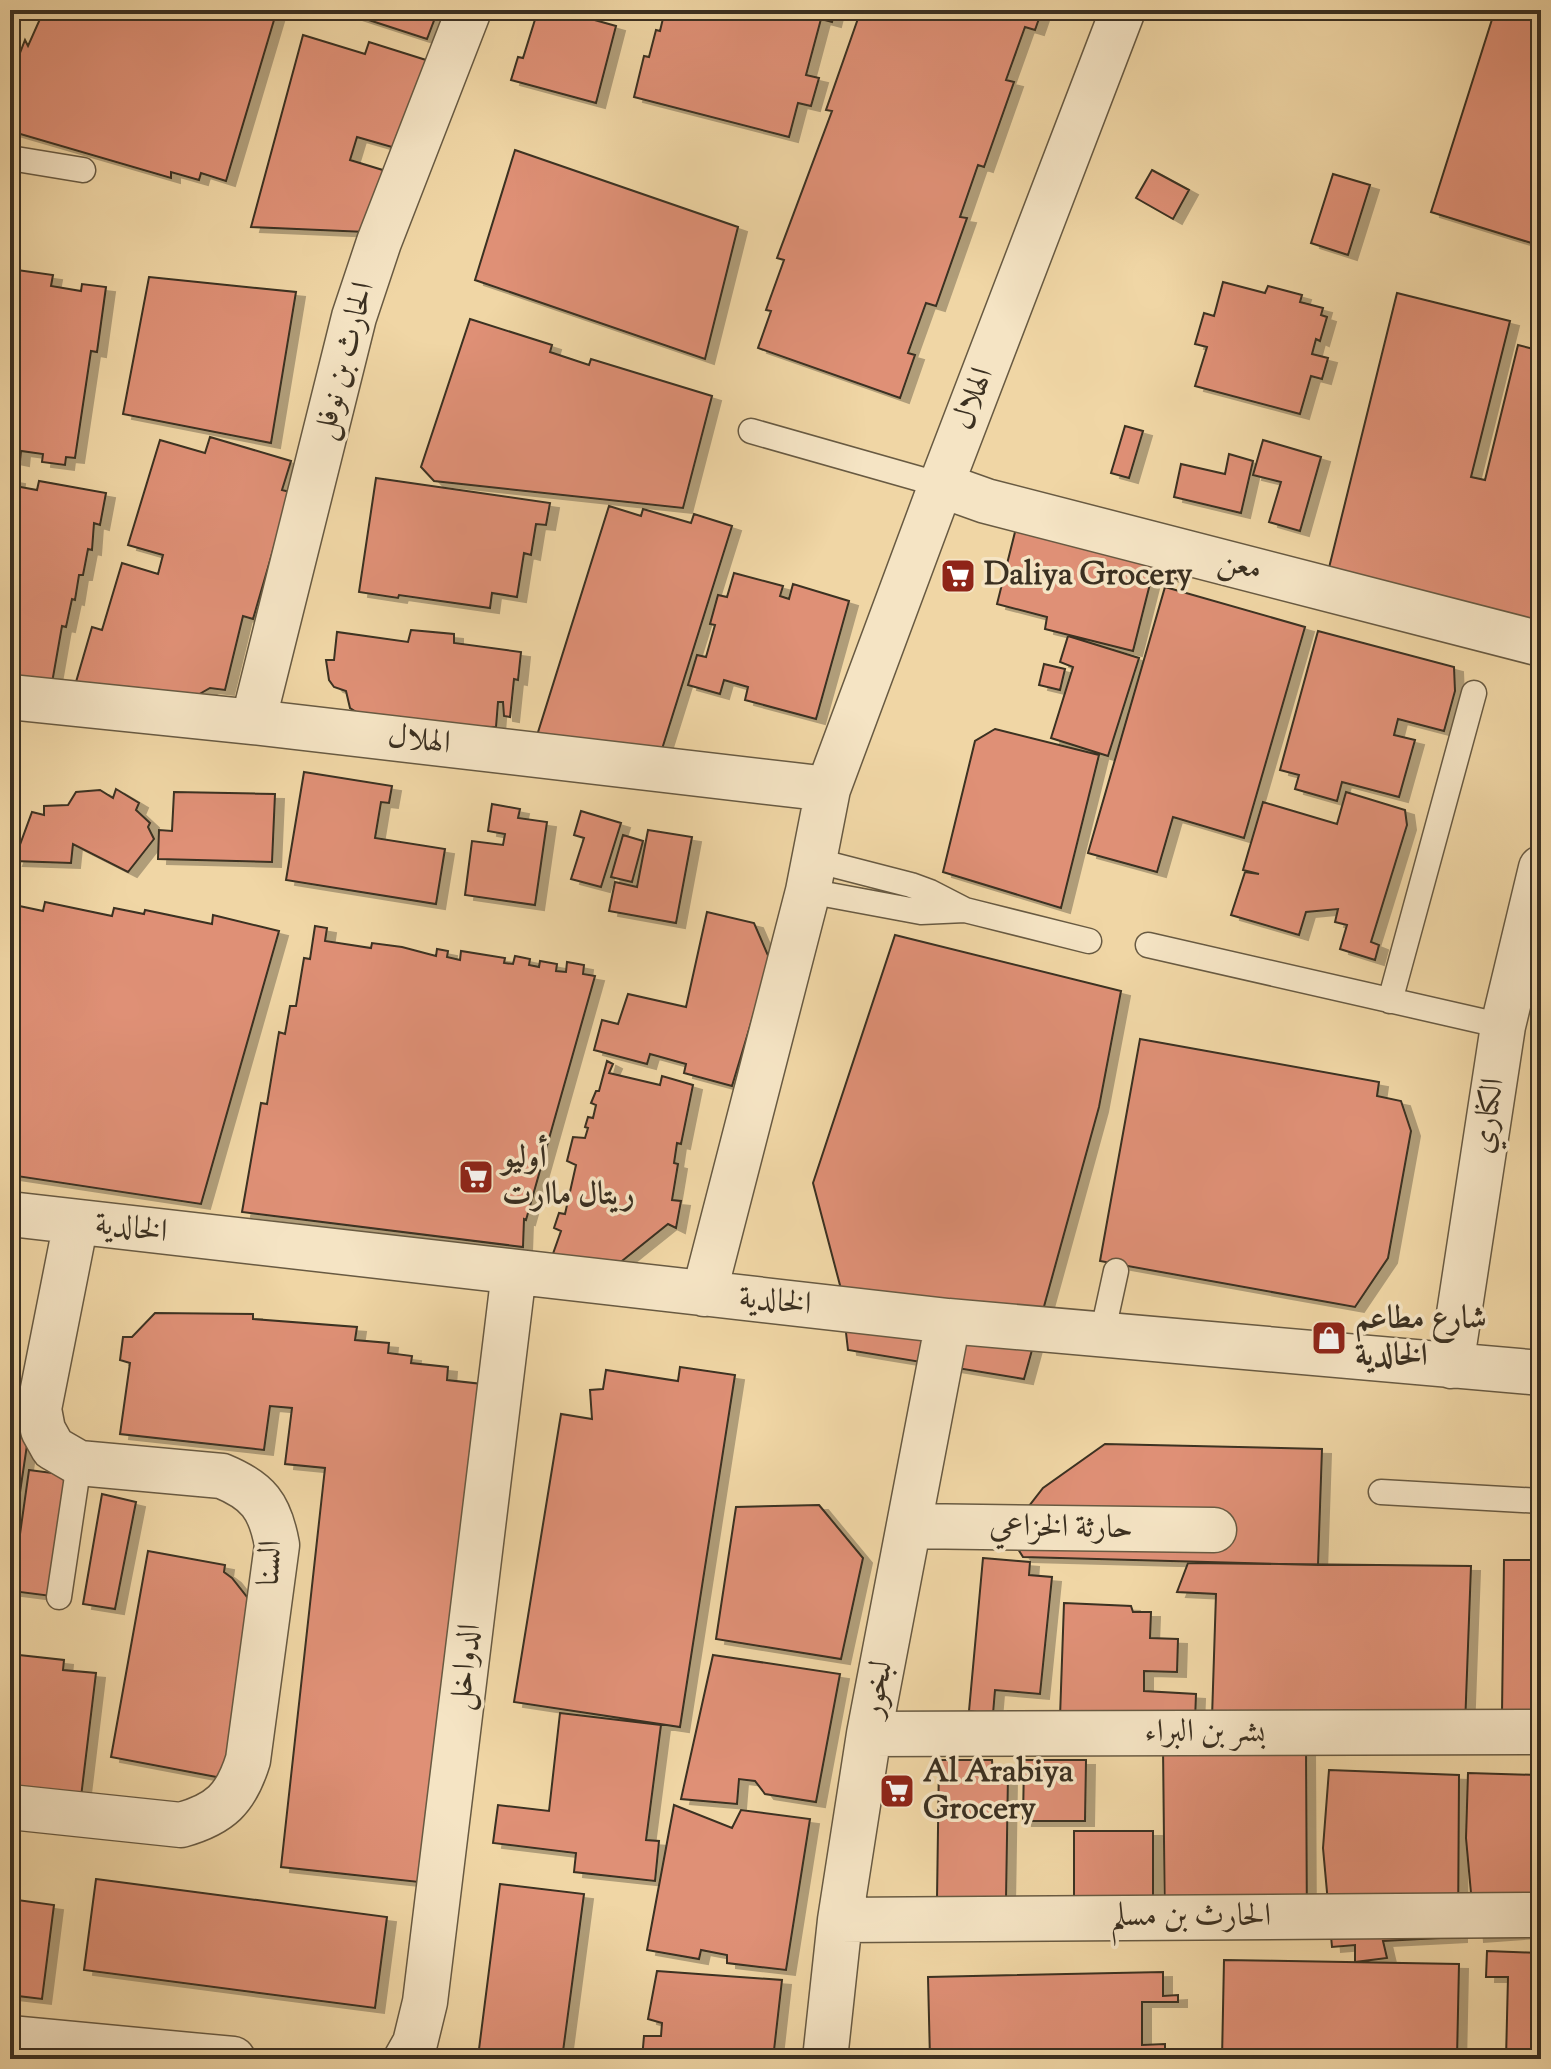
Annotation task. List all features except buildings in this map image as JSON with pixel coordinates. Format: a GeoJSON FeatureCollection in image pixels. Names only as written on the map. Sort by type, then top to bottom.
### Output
{"type":"FeatureCollection","features":[{"type":"Feature","properties":{"kind":"street","name":"الحارث بن نوفل"},"geometry":{"type":"LineString","coordinates":[[253,722],[354,317],[379,242],[469,10]]}},
{"type":"Feature","properties":{"kind":"street","name":"الهلال"},"geometry":{"type":"LineString","coordinates":[[704,1294],[811,876],[828,789],[1123,10]]}},
{"type":"Feature","properties":{"kind":"street","name":"معن"},"geometry":{"type":"LineString","coordinates":[[941,485],[986,501],[1541,644]]}},
{"type":"Feature","properties":{"kind":"street","name":"الهلال"},"geometry":{"type":"LineString","coordinates":[[10,697],[828,789]]}},
{"type":"Feature","properties":{"kind":"street","name":"الكناري"},"geometry":{"type":"LineString","coordinates":[[1451,1366],[1503,1026],[1541,868]]}},
{"type":"Feature","properties":{"kind":"street","name":"الخالدية"},"geometry":{"type":"LineString","coordinates":[[10,1214],[948,1321],[1541,1373]]}},
{"type":"Feature","properties":{"kind":"street"},"geometry":{"type":"LineString","coordinates":[[76,1222],[39,1409],[43,1430],[53,1448],[79,1463]]}},
{"type":"Feature","properties":{"kind":"street","name":"الدواخل"},"geometry":{"type":"LineString","coordinates":[[406,2059],[415,2043],[425,2002],[514,1272]]}},
{"type":"Feature","properties":{"kind":"street","name":"لبخور"},"geometry":{"type":"LineString","coordinates":[[825,2059],[840,1920],[869,1734],[948,1321]]}},
{"type":"Feature","properties":{"kind":"street","name":"السنا"},"geometry":{"type":"LineString","coordinates":[[10,1807],[181,1825],[205,1818],[226,1804],[241,1783],[248,1760],[277,1545],[273,1522],[261,1501],[244,1485],[222,1476],[79,1463]]}},
{"type":"Feature","properties":{"kind":"street","name":"حارثة الخزاعي"},"geometry":{"type":"LineString","coordinates":[[909,1526],[1214,1530]]}},
{"type":"Feature","properties":{"kind":"street","name":"بشر بن البراء"},"geometry":{"type":"LineString","coordinates":[[869,1734],[1541,1732]]}},
{"type":"Feature","properties":{"kind":"street","name":"الحارث بن مسلم"},"geometry":{"type":"LineString","coordinates":[[840,1920],[1541,1915]]}},
{"type":"Feature","properties":{"kind":"street"},"geometry":{"type":"LineString","coordinates":[[10,2038],[233,2059]]}},
{"type":"Feature","properties":{"kind":"lane"},"geometry":{"type":"LineString","coordinates":[[10,158],[83,170]]}},
{"type":"Feature","properties":{"kind":"lane"},"geometry":{"type":"LineString","coordinates":[[751,431],[941,485]]}},
{"type":"Feature","properties":{"kind":"lane"},"geometry":{"type":"LineString","coordinates":[[1390,1001],[1474,693]]}},
{"type":"Feature","properties":{"kind":"lane"},"geometry":{"type":"LineString","coordinates":[[811,876],[911,885],[965,910],[1089,941]]}},
{"type":"Feature","properties":{"kind":"lane"},"geometry":{"type":"LineString","coordinates":[[1148,945],[1503,1026]]}},
{"type":"Feature","properties":{"kind":"lane"},"geometry":{"type":"LineString","coordinates":[[1102,1335],[1116,1271]]}},
{"type":"Feature","properties":{"kind":"lane"},"geometry":{"type":"LineString","coordinates":[[59,1597],[79,1463]]}},
{"type":"Feature","properties":{"kind":"lane"},"geometry":{"type":"LineString","coordinates":[[1381,1492],[1541,1501]]}},
{"type":"Feature","properties":{"kind":"place","name":"Daliya Grocery"},"geometry":{"type":"Point","coordinates":[958,576]}},
{"type":"Feature","properties":{"kind":"place","name":"أوليو ريتال ماارت"},"geometry":{"type":"Point","coordinates":[476,1177]}},
{"type":"Feature","properties":{"kind":"place","name":"شارع مطاعم الخالدية"},"geometry":{"type":"Point","coordinates":[1329,1338]}},
{"type":"Feature","properties":{"kind":"place","name":"Al Arabiya Grocery"},"geometry":{"type":"Point","coordinates":[897,1791]}}]}
